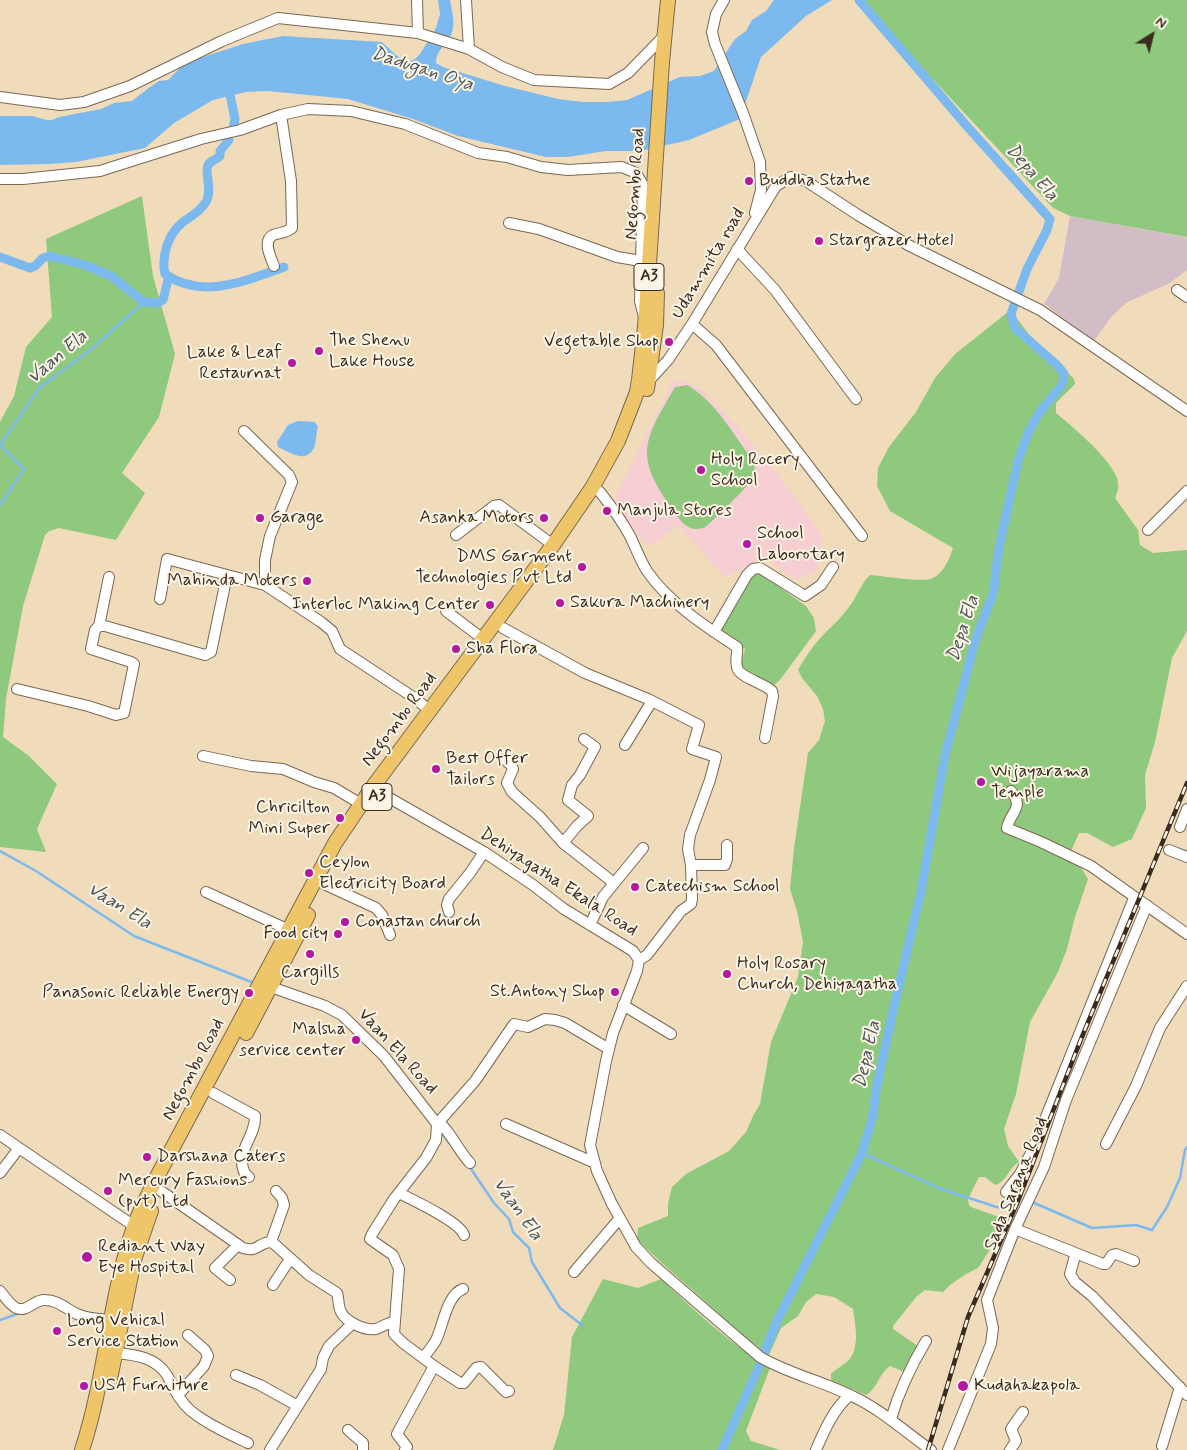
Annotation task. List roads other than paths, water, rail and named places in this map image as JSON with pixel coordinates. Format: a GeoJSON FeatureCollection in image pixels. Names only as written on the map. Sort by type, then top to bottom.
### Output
{"type":"FeatureCollection","features":[{"type":"Feature","properties":{"kind":"highway","name":"Negombo Road"},"geometry":{"type":"LineString","coordinates":[[666,62],[664,36],[668,0]]}},
{"type":"Feature","properties":{"kind":"highway","name":"Negombo Road"},"geometry":{"type":"LineString","coordinates":[[91,1450],[116,1353],[134,1260],[148,1217],[161,1191],[375,791],[430,711],[553,545],[606,466],[618,441],[637,392],[646,326],[660,163],[666,62],[676,0]]}},
{"type":"Feature","properties":{"kind":"highway","name":"Negombo Road"},"geometry":{"type":"LineString","coordinates":[[82,1450],[98,1395],[118,1288],[134,1226],[158,1175],[336,843],[361,804],[375,791],[503,628],[600,492],[626,446],[640,412],[648,382],[656,325],[660,163]]}},
{"type":"Feature","properties":{"kind":"street"},"geometry":{"type":"LineString","coordinates":[[417,0],[422,34]]}},
{"type":"Feature","properties":{"kind":"street"},"geometry":{"type":"LineString","coordinates":[[466,0],[469,49]]}},
{"type":"Feature","properties":{"kind":"street"},"geometry":{"type":"LineString","coordinates":[[724,0],[716,14],[712,32],[714,44],[743,113],[760,162],[761,190],[753,223]]}},
{"type":"Feature","properties":{"kind":"street"},"geometry":{"type":"LineString","coordinates":[[0,97],[60,105],[84,102],[130,86],[222,41],[278,18],[422,34],[469,49],[534,80],[609,84],[628,73],[664,36]]}},
{"type":"Feature","properties":{"kind":"street"},"geometry":{"type":"LineString","coordinates":[[0,179],[23,179],[100,171],[308,108],[351,111],[405,124],[478,153],[507,157],[541,167],[568,170],[622,167],[636,173],[643,185],[640,301],[646,326]]}},
{"type":"Feature","properties":{"kind":"street"},"geometry":{"type":"LineString","coordinates":[[274,266],[267,248],[270,238],[274,235],[286,233],[292,228],[291,181],[281,115]]}},
{"type":"Feature","properties":{"kind":"street","name":"Udammita road"},"geometry":{"type":"LineString","coordinates":[[637,392],[668,360],[776,186],[787,178],[800,178],[908,245],[1054,318],[1187,411]]}},
{"type":"Feature","properties":{"kind":"street"},"geometry":{"type":"LineString","coordinates":[[509,223],[539,230],[617,257],[641,261]]}},
{"type":"Feature","properties":{"kind":"street"},"geometry":{"type":"LineString","coordinates":[[737,249],[775,290],[856,399]]}},
{"type":"Feature","properties":{"kind":"street"},"geometry":{"type":"LineString","coordinates":[[1177,290],[1187,297]]}},
{"type":"Feature","properties":{"kind":"street"},"geometry":{"type":"LineString","coordinates":[[692,324],[716,345],[862,536]]}},
{"type":"Feature","properties":{"kind":"street"},"geometry":{"type":"LineString","coordinates":[[244,431],[289,475],[292,482],[270,536],[265,560],[265,585]]}},
{"type":"Feature","properties":{"kind":"street"},"geometry":{"type":"LineString","coordinates":[[1148,530],[1187,490]]}},
{"type":"Feature","properties":{"kind":"street"},"geometry":{"type":"LineString","coordinates":[[600,492],[629,534],[643,564],[651,576],[671,598],[714,632],[737,647],[736,666],[740,673],[761,683],[772,691],[773,696],[765,738]]}},
{"type":"Feature","properties":{"kind":"street"},"geometry":{"type":"LineString","coordinates":[[456,535],[494,506],[499,505],[553,545]]}},
{"type":"Feature","properties":{"kind":"street"},"geometry":{"type":"LineString","coordinates":[[160,599],[167,559],[265,585],[332,631],[340,649],[416,699],[430,711]]}},
{"type":"Feature","properties":{"kind":"street"},"geometry":{"type":"LineString","coordinates":[[714,632],[747,575],[753,569],[760,568],[805,596],[821,585],[833,567]]}},
{"type":"Feature","properties":{"kind":"street"},"geometry":{"type":"LineString","coordinates":[[99,626],[129,632],[205,655],[211,652],[227,575]]}},
{"type":"Feature","properties":{"kind":"street"},"geometry":{"type":"LineString","coordinates":[[17,689],[116,714],[124,713],[134,664],[91,649],[95,630],[99,626],[109,577]]}},
{"type":"Feature","properties":{"kind":"street"},"geometry":{"type":"LineString","coordinates":[[446,611],[483,639]]}},
{"type":"Feature","properties":{"kind":"street"},"geometry":{"type":"LineString","coordinates":[[503,628],[585,673],[652,701],[699,725],[692,749],[716,757],[710,780],[690,835],[688,849],[691,865],[691,904],[681,911],[647,955],[639,960]]}},
{"type":"Feature","properties":{"kind":"street"},"geometry":{"type":"LineString","coordinates":[[625,745],[652,701]]}},
{"type":"Feature","properties":{"kind":"street"},"geometry":{"type":"LineString","coordinates":[[563,844],[577,826],[588,816],[568,800],[572,784],[580,775],[595,748],[584,739]]}},
{"type":"Feature","properties":{"kind":"street"},"geometry":{"type":"LineString","coordinates":[[204,756],[251,766],[283,769],[334,788],[361,804]]}},
{"type":"Feature","properties":{"kind":"street"},"geometry":{"type":"LineString","coordinates":[[504,759],[513,769],[507,783],[512,792],[540,817],[563,844],[614,883]]}},
{"type":"Feature","properties":{"kind":"street"},"geometry":{"type":"LineString","coordinates":[[1011,790],[1017,798],[1017,803],[1007,828],[1090,866],[1187,934]]}},
{"type":"Feature","properties":{"kind":"street","name":"Dehiyagatha Ekala Road"},"geometry":{"type":"LineString","coordinates":[[375,791],[484,852],[590,925],[633,951],[639,960],[637,971],[622,1005],[609,1049],[590,1145],[595,1163],[620,1218],[642,1255],[760,1357],[779,1368],[850,1395],[875,1408],[929,1449]]}},
{"type":"Feature","properties":{"kind":"street"},"geometry":{"type":"LineString","coordinates":[[1180,827],[1187,810]]}},
{"type":"Feature","properties":{"kind":"street"},"geometry":{"type":"LineString","coordinates":[[691,865],[727,864],[727,845]]}},
{"type":"Feature","properties":{"kind":"street"},"geometry":{"type":"LineString","coordinates":[[590,925],[603,897],[643,848]]}},
{"type":"Feature","properties":{"kind":"street"},"geometry":{"type":"LineString","coordinates":[[1169,850],[1187,857]]}},
{"type":"Feature","properties":{"kind":"street"},"geometry":{"type":"LineString","coordinates":[[449,912],[449,899],[484,852]]}},
{"type":"Feature","properties":{"kind":"street"},"geometry":{"type":"LineString","coordinates":[[324,884],[376,908],[382,915],[390,934]]}},
{"type":"Feature","properties":{"kind":"street"},"geometry":{"type":"LineString","coordinates":[[206,892],[289,930]]}},
{"type":"Feature","properties":{"kind":"street"},"geometry":{"type":"LineString","coordinates":[[1006,1192],[1023,1170],[1033,1149],[1134,898]]}},
{"type":"Feature","properties":{"kind":"street","name":"Sada Sarana Road"},"geometry":{"type":"LineString","coordinates":[[948,1450],[990,1344],[993,1328],[988,1300],[1015,1229],[1044,1167],[1066,1100],[1147,905]]}},
{"type":"Feature","properties":{"kind":"street"},"geometry":{"type":"LineString","coordinates":[[1106,1144],[1136,1086],[1160,1028],[1187,986]]}},
{"type":"Feature","properties":{"kind":"street","name":"Vaan Ela Road"},"geometry":{"type":"LineString","coordinates":[[271,987],[325,1006],[342,1015],[384,1056],[438,1123],[448,1131],[458,1149],[470,1163]]}},
{"type":"Feature","properties":{"kind":"street"},"geometry":{"type":"LineString","coordinates":[[622,1005],[671,1034]]}},
{"type":"Feature","properties":{"kind":"street"},"geometry":{"type":"LineString","coordinates":[[509,1391],[506,1392],[481,1367],[476,1368],[464,1383],[460,1383],[423,1358],[394,1334],[399,1268],[393,1255],[370,1239],[399,1193],[426,1158],[436,1140],[438,1123],[475,1081],[514,1024],[528,1027],[545,1019],[555,1020],[565,1023],[609,1049]]}},
{"type":"Feature","properties":{"kind":"street"},"geometry":{"type":"LineString","coordinates":[[213,1093],[255,1116],[255,1124],[244,1148],[241,1164],[245,1174],[249,1177]]}},
{"type":"Feature","properties":{"kind":"street"},"geometry":{"type":"LineString","coordinates":[[506,1124],[595,1163]]}},
{"type":"Feature","properties":{"kind":"street"},"geometry":{"type":"LineString","coordinates":[[0,1135],[134,1226]]}},
{"type":"Feature","properties":{"kind":"street"},"geometry":{"type":"LineString","coordinates":[[0,1173],[19,1148]]}},
{"type":"Feature","properties":{"kind":"street"},"geometry":{"type":"LineString","coordinates":[[161,1191],[238,1245],[250,1250],[271,1242]]}},
{"type":"Feature","properties":{"kind":"street"},"geometry":{"type":"LineString","coordinates":[[271,1242],[284,1205],[282,1198],[276,1191]]}},
{"type":"Feature","properties":{"kind":"street"},"geometry":{"type":"LineString","coordinates":[[399,1193],[429,1208],[459,1227],[464,1235]]}},
{"type":"Feature","properties":{"kind":"street"},"geometry":{"type":"LineString","coordinates":[[574,1272],[620,1218]]}},
{"type":"Feature","properties":{"kind":"street"},"geometry":{"type":"LineString","coordinates":[[1015,1229],[1103,1264],[1106,1264],[1112,1255],[1116,1254],[1134,1261]]}},
{"type":"Feature","properties":{"kind":"street"},"geometry":{"type":"LineString","coordinates":[[271,1242],[309,1275],[337,1293],[342,1314],[353,1323],[366,1328],[376,1328],[386,1323],[394,1322]]}},
{"type":"Feature","properties":{"kind":"street"},"geometry":{"type":"LineString","coordinates":[[230,1280],[215,1268],[238,1245]]}},
{"type":"Feature","properties":{"kind":"street"},"geometry":{"type":"LineString","coordinates":[[1073,1252],[1075,1256],[1070,1274],[1075,1282],[1092,1296],[1183,1391],[1162,1446]]}},
{"type":"Feature","properties":{"kind":"street"},"geometry":{"type":"LineString","coordinates":[[274,1285],[290,1259]]}},
{"type":"Feature","properties":{"kind":"street"},"geometry":{"type":"LineString","coordinates":[[423,1358],[435,1341],[450,1302],[458,1290],[463,1288]]}},
{"type":"Feature","properties":{"kind":"street"},"geometry":{"type":"LineString","coordinates":[[0,1291],[10,1304],[17,1308],[25,1309],[45,1300],[58,1303],[77,1314],[90,1318],[112,1320]]}},
{"type":"Feature","properties":{"kind":"street"},"geometry":{"type":"LineString","coordinates":[[270,1450],[321,1369],[326,1350],[353,1323]]}},
{"type":"Feature","properties":{"kind":"street"},"geometry":{"type":"LineString","coordinates":[[178,1395],[204,1366],[208,1356],[205,1350],[188,1335]]}},
{"type":"Feature","properties":{"kind":"street"},"geometry":{"type":"LineString","coordinates":[[891,1419],[905,1378],[926,1341]]}},
{"type":"Feature","properties":{"kind":"street"},"geometry":{"type":"LineString","coordinates":[[116,1353],[134,1355],[157,1363],[189,1409],[198,1416],[248,1443]]}},
{"type":"Feature","properties":{"kind":"street"},"geometry":{"type":"LineString","coordinates":[[404,1450],[407,1447],[397,1434],[434,1366]]}},
{"type":"Feature","properties":{"kind":"street"},"geometry":{"type":"LineString","coordinates":[[236,1374],[260,1384],[298,1406]]}},
{"type":"Feature","properties":{"kind":"street"},"geometry":{"type":"LineString","coordinates":[[816,1450],[828,1425],[843,1401],[850,1395]]}},
{"type":"Feature","properties":{"kind":"street"},"geometry":{"type":"LineString","coordinates":[[1010,1450],[1016,1441],[1011,1429],[1023,1412]]}},
{"type":"Feature","properties":{"kind":"street"},"geometry":{"type":"LineString","coordinates":[[348,1430],[363,1443],[363,1450]]}},
{"type":"Feature","properties":{"kind":"water","name":"Dadugan Oya"},"geometry":{"type":"Polygon","coordinates":[[[438,0],[450,0],[453,22],[451,35],[439,51],[436,63],[443,67],[505,86],[558,99],[607,102],[627,100],[680,77],[700,76],[714,71],[735,39],[746,31],[752,20],[766,11],[774,0],[832,0],[806,16],[761,57],[740,119],[689,140],[640,151],[606,151],[568,157],[546,157],[458,136],[413,119],[348,99],[268,91],[246,92],[213,100],[174,123],[145,148],[76,162],[0,165],[0,116],[32,116],[52,120],[101,109],[114,103],[132,101],[159,81],[168,80],[182,66],[194,60],[243,44],[283,36],[382,42],[396,55],[410,61],[420,54],[436,28],[440,14],[438,0]]]}},
{"type":"Feature","properties":{"kind":"water"},"geometry":{"type":"Polygon","coordinates":[[[298,421],[315,422],[318,427],[314,448],[310,453],[302,456],[278,447],[277,442],[288,425],[298,421]]]}},
{"type":"Feature","properties":{"kind":"waterway","name":"Depa Ela"},"geometry":{"type":"LineString","coordinates":[[765,1351],[777,1321],[862,1153],[872,1119],[877,1085],[921,891],[945,755],[976,638],[993,594],[999,547],[1018,461],[1029,431],[1039,413],[1062,385],[1064,374],[1058,366],[1015,328],[1011,314],[1027,269],[1047,230],[1050,219],[965,124],[859,0]]}},
{"type":"Feature","properties":{"kind":"waterway"},"geometry":{"type":"LineString","coordinates":[[228,85],[235,119],[233,129]]}},
{"type":"Feature","properties":{"kind":"waterway"},"geometry":{"type":"LineString","coordinates":[[229,140],[220,151],[220,156],[208,165],[209,192],[206,202],[178,227],[170,239],[165,253],[165,274],[179,282],[209,287],[224,286],[284,267]]}},
{"type":"Feature","properties":{"kind":"waterway"},"geometry":{"type":"LineString","coordinates":[[0,257],[30,268],[43,258],[50,256],[85,265],[111,276],[144,302],[158,303],[163,300],[169,276]]}},
{"type":"Feature","properties":{"kind":"waterway","name":"Vaan Ela"},"geometry":{"type":"LineString","coordinates":[[0,445],[40,387],[88,352],[144,302]]}},
{"type":"Feature","properties":{"kind":"waterway","name":"Vaan Ela"},"geometry":{"type":"LineString","coordinates":[[0,445],[24,469],[0,505]]}},
{"type":"Feature","properties":{"kind":"waterway","name":"Vaan Ela"},"geometry":{"type":"LineString","coordinates":[[0,851],[36,871],[134,936],[254,983]]}},
{"type":"Feature","properties":{"kind":"waterway","name":"Vaan Ela"},"geometry":{"type":"LineString","coordinates":[[443,1135],[449,1143]]}},
{"type":"Feature","properties":{"kind":"waterway"},"geometry":{"type":"LineString","coordinates":[[1032,1202],[1092,1228],[1136,1225],[1152,1230],[1167,1207],[1180,1178],[1187,1147]]}},
{"type":"Feature","properties":{"kind":"waterway"},"geometry":{"type":"LineString","coordinates":[[862,1153],[941,1189],[1003,1209],[1014,1194]]}},
{"type":"Feature","properties":{"kind":"waterway","name":"Vaan Ela"},"geometry":{"type":"LineString","coordinates":[[469,1166],[494,1203],[509,1219],[513,1232],[529,1248],[532,1262],[560,1308],[582,1325]]}},
{"type":"Feature","properties":{"kind":"waterway"},"geometry":{"type":"LineString","coordinates":[[0,1320],[20,1313]]}},
{"type":"Feature","properties":{"kind":"waterway","name":"Depa Ela"},"geometry":{"type":"LineString","coordinates":[[722,1450],[760,1364]]}},
{"type":"Feature","properties":{"kind":"railway"},"geometry":{"type":"LineString","coordinates":[[928,1450],[968,1317],[1018,1201],[1081,1039],[1187,783]]}},
{"type":"Feature","properties":{"kind":"place","name":"Buddha Statue"},"geometry":{"type":"Point","coordinates":[749,181]}},
{"type":"Feature","properties":{"kind":"place","name":"Stargrazer Hotel"},"geometry":{"type":"Point","coordinates":[819,241]}},
{"type":"Feature","properties":{"kind":"place","name":"Vegetable Shop"},"geometry":{"type":"Point","coordinates":[669,342]}},
{"type":"Feature","properties":{"kind":"place","name":"The Shenu Lake House"},"geometry":{"type":"Point","coordinates":[319,351]}},
{"type":"Feature","properties":{"kind":"place","name":"Lake & Leaf Restaurnat"},"geometry":{"type":"Point","coordinates":[292,363]}},
{"type":"Feature","properties":{"kind":"place","name":"Holy Rocery School"},"geometry":{"type":"Point","coordinates":[701,470]}},
{"type":"Feature","properties":{"kind":"place","name":"Manjula Stores"},"geometry":{"type":"Point","coordinates":[607,511]}},
{"type":"Feature","properties":{"kind":"place","name":"Garage"},"geometry":{"type":"Point","coordinates":[260,518]}},
{"type":"Feature","properties":{"kind":"place","name":"Asanka Motors"},"geometry":{"type":"Point","coordinates":[544,518]}},
{"type":"Feature","properties":{"kind":"place","name":"School Laborotary"},"geometry":{"type":"Point","coordinates":[747,544]}},
{"type":"Feature","properties":{"kind":"place","name":"DMS Garment Technologies Pvt Ltd"},"geometry":{"type":"Point","coordinates":[582,567]}},
{"type":"Feature","properties":{"kind":"place","name":"Mahinda Moters"},"geometry":{"type":"Point","coordinates":[307,581]}},
{"type":"Feature","properties":{"kind":"place","name":"Sakura Machinery"},"geometry":{"type":"Point","coordinates":[560,603]}},
{"type":"Feature","properties":{"kind":"place","name":"Interloc Making Center"},"geometry":{"type":"Point","coordinates":[490,605]}},
{"type":"Feature","properties":{"kind":"place","name":"Sha Flora"},"geometry":{"type":"Point","coordinates":[456,649]}},
{"type":"Feature","properties":{"kind":"place","name":"Best Offer Tailors"},"geometry":{"type":"Point","coordinates":[436,769]}},
{"type":"Feature","properties":{"kind":"place","name":"Wijayarama Temple"},"geometry":{"type":"Point","coordinates":[981,782]}},
{"type":"Feature","properties":{"kind":"place","name":"Chricilton Mini Super"},"geometry":{"type":"Point","coordinates":[340,818]}},
{"type":"Feature","properties":{"kind":"place","name":"Ceylon Electricity Board"},"geometry":{"type":"Point","coordinates":[309,873]}},
{"type":"Feature","properties":{"kind":"place","name":"Catechism School"},"geometry":{"type":"Point","coordinates":[635,887]}},
{"type":"Feature","properties":{"kind":"place","name":"Conastan church"},"geometry":{"type":"Point","coordinates":[345,922]}},
{"type":"Feature","properties":{"kind":"place","name":"Food city"},"geometry":{"type":"Point","coordinates":[338,934]}},
{"type":"Feature","properties":{"kind":"place","name":"Cargills"},"geometry":{"type":"Point","coordinates":[310,954]}},
{"type":"Feature","properties":{"kind":"place","name":"Holy Rosary Church, Dehiyagatha"},"geometry":{"type":"Point","coordinates":[727,974]}},
{"type":"Feature","properties":{"kind":"place","name":"St.Antony Shop"},"geometry":{"type":"Point","coordinates":[615,992]}},
{"type":"Feature","properties":{"kind":"place","name":"Panasonic Reliable Energy"},"geometry":{"type":"Point","coordinates":[249,993]}},
{"type":"Feature","properties":{"kind":"place","name":"Malsha service center"},"geometry":{"type":"Point","coordinates":[356,1040]}},
{"type":"Feature","properties":{"kind":"place","name":"Darshana Caters"},"geometry":{"type":"Point","coordinates":[147,1157]}},
{"type":"Feature","properties":{"kind":"place","name":"Mercury Fashions (pvt) Ltd"},"geometry":{"type":"Point","coordinates":[108,1191]}},
{"type":"Feature","properties":{"kind":"place","name":"Rediant Way Eye Hospital"},"geometry":{"type":"Point","coordinates":[87,1257]}},
{"type":"Feature","properties":{"kind":"place","name":"Long Vehical Service Station"},"geometry":{"type":"Point","coordinates":[57,1331]}},
{"type":"Feature","properties":{"kind":"place","name":"USA Furniture"},"geometry":{"type":"Point","coordinates":[84,1386]}},
{"type":"Feature","properties":{"kind":"place","name":"Kudahakapola"},"geometry":{"type":"Point","coordinates":[963,1386]}}]}
